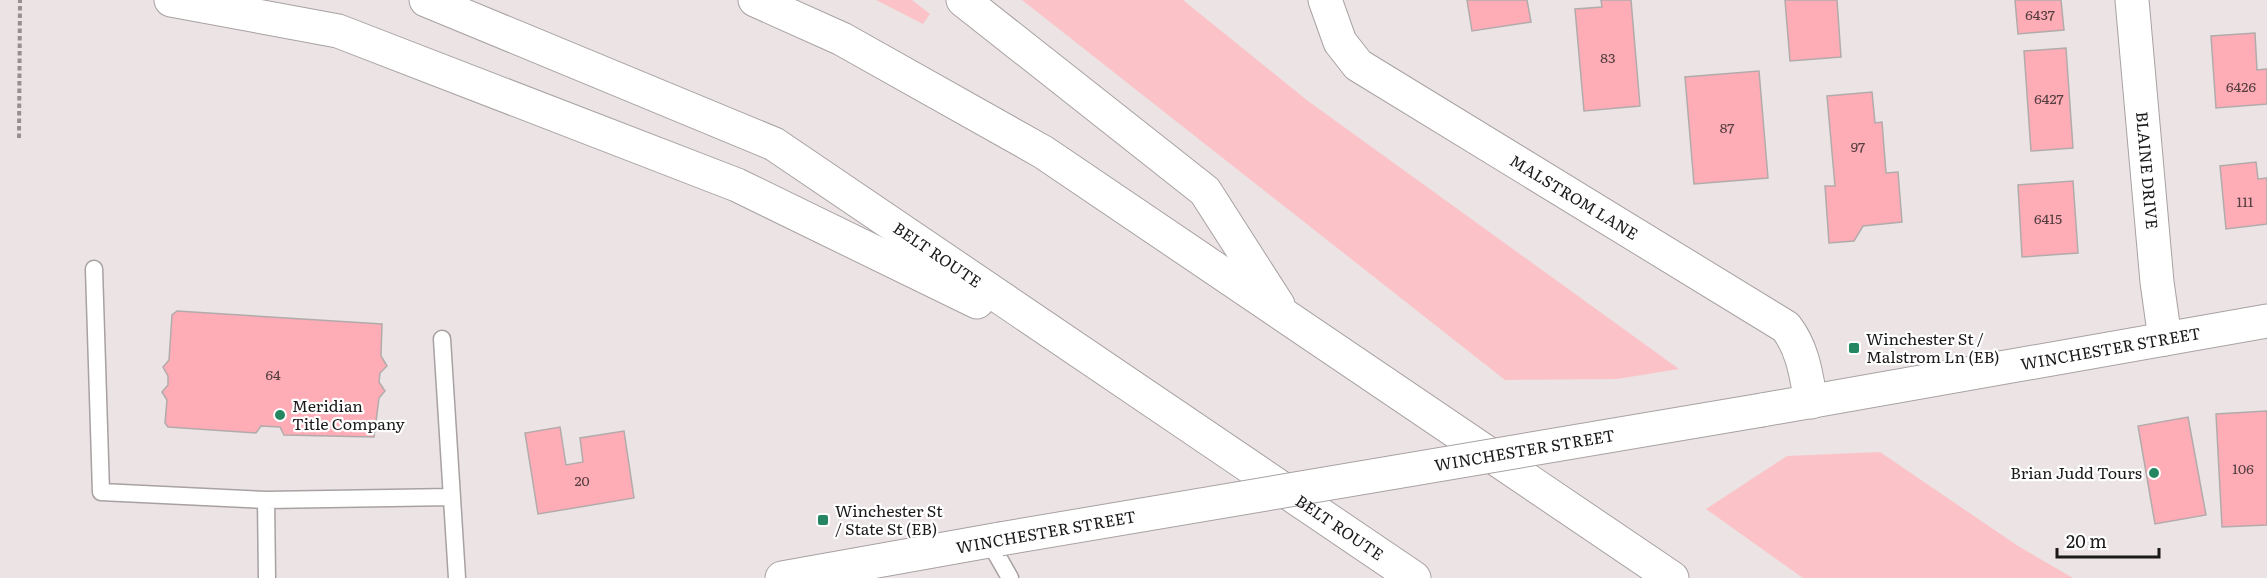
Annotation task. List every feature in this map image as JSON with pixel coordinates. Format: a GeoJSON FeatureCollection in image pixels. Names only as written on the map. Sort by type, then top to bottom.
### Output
{"type":"FeatureCollection","features":[{"type":"Feature","properties":{"kind":"main road"},"geometry":{"type":"LineString","coordinates":[[171,0],[338,31],[726,180],[1087,356]]}},
{"type":"Feature","properties":{"kind":"main road","name":"BELT ROUTE"},"geometry":{"type":"LineString","coordinates":[[426,0],[774,144],[1414,578]]}},
{"type":"Feature","properties":{"kind":"main road"},"geometry":{"type":"LineString","coordinates":[[755,0],[842,39],[1043,152],[1672,578]]}},
{"type":"Feature","properties":{"kind":"main road"},"geometry":{"type":"LineString","coordinates":[[963,0],[1205,191],[1286,317]]}},
{"type":"Feature","properties":{"kind":"main road","name":"MALSTROM LANE"},"geometry":{"type":"LineString","coordinates":[[1325,0],[1340,42],[1358,65],[1786,327],[1797,342],[1801,353],[1811,402]]}},
{"type":"Feature","properties":{"kind":"main road","name":"BLAINE DRIVE"},"geometry":{"type":"LineString","coordinates":[[2132,0],[2157,282],[2165,339]]}},
{"type":"Feature","properties":{"kind":"main road","name":"WINCHESTER STREET"},"geometry":{"type":"LineString","coordinates":[[791,577],[994,540],[1811,402],[2267,321]]}},
{"type":"Feature","properties":{"kind":"lane"},"geometry":{"type":"LineString","coordinates":[[94,269],[101,492],[266,500],[452,497]]}},
{"type":"Feature","properties":{"kind":"lane"},"geometry":{"type":"LineString","coordinates":[[442,339],[457,578]]}},
{"type":"Feature","properties":{"kind":"lane"},"geometry":{"type":"LineString","coordinates":[[266,500],[267,578]]}},
{"type":"Feature","properties":{"kind":"lane"},"geometry":{"type":"LineString","coordinates":[[994,540],[1010,578]]}},
{"type":"Feature","properties":{"kind":"path"},"geometry":{"type":"LineString","coordinates":[[20,0],[20,138]]}},
{"type":"Feature","properties":{"kind":"shaded area"},"geometry":{"type":"Polygon","coordinates":[[[876,0],[912,0],[930,14],[923,24],[876,0]]]}},
{"type":"Feature","properties":{"kind":"shaded area"},"geometry":{"type":"Polygon","coordinates":[[[1022,0],[1183,0],[1308,101],[1679,369],[1617,379],[1505,380],[1022,0]]]}},
{"type":"Feature","properties":{"kind":"shaded area"},"geometry":{"type":"Polygon","coordinates":[[[1880,452],[2018,546],[2073,578],[1803,578],[1706,509],[1787,456],[1880,452]]]}},
{"type":"Feature","properties":{"kind":"building"},"geometry":{"type":"Polygon","coordinates":[[[1467,0],[1527,0],[1531,22],[1472,31],[1467,0]]]}},
{"type":"Feature","properties":{"kind":"building"},"geometry":{"type":"Polygon","coordinates":[[[1601,0],[1631,0],[1640,106],[1584,111],[1575,9],[1602,7],[1601,0]]]}},
{"type":"Feature","properties":{"kind":"building"},"geometry":{"type":"Polygon","coordinates":[[[1785,0],[1837,0],[1841,57],[1790,61],[1785,0]]]}},
{"type":"Feature","properties":{"kind":"building"},"geometry":{"type":"Polygon","coordinates":[[[2015,0],[2061,0],[2064,30],[2018,34],[2015,0]]]}},
{"type":"Feature","properties":{"kind":"building"},"geometry":{"type":"Polygon","coordinates":[[[2255,33],[2257,70],[2267,69],[2267,104],[2216,108],[2211,36],[2255,33]]]}},
{"type":"Feature","properties":{"kind":"building"},"geometry":{"type":"Polygon","coordinates":[[[2066,48],[2073,148],[2031,151],[2024,51],[2066,48]]]}},
{"type":"Feature","properties":{"kind":"building"},"geometry":{"type":"Polygon","coordinates":[[[1759,71],[1768,178],[1694,184],[1685,77],[1759,71]]]}},
{"type":"Feature","properties":{"kind":"building"},"geometry":{"type":"Polygon","coordinates":[[[1872,92],[1875,123],[1882,122],[1886,173],[1898,172],[1902,222],[1863,226],[1854,241],[1829,243],[1825,186],[1835,186],[1827,96],[1872,92]]]}},
{"type":"Feature","properties":{"kind":"building"},"geometry":{"type":"Polygon","coordinates":[[[2256,162],[2258,179],[2267,178],[2267,224],[2226,229],[2220,166],[2256,162]]]}},
{"type":"Feature","properties":{"kind":"building"},"geometry":{"type":"Polygon","coordinates":[[[2073,181],[2078,253],[2022,257],[2018,185],[2073,181]]]}},
{"type":"Feature","properties":{"kind":"building"},"geometry":{"type":"Polygon","coordinates":[[[177,311],[382,324],[381,356],[387,366],[380,373],[379,382],[385,391],[379,398],[374,437],[284,435],[280,427],[261,426],[256,433],[168,427],[165,423],[167,400],[162,392],[168,385],[168,376],[163,367],[169,360],[172,315],[177,311]]]}},
{"type":"Feature","properties":{"kind":"building"},"geometry":{"type":"Polygon","coordinates":[[[2267,411],[2267,525],[2222,527],[2216,414],[2267,411]]]}},
{"type":"Feature","properties":{"kind":"building"},"geometry":{"type":"Polygon","coordinates":[[[2188,417],[2206,515],[2155,524],[2138,426],[2188,417]]]}},
{"type":"Feature","properties":{"kind":"building"},"geometry":{"type":"Polygon","coordinates":[[[560,427],[566,465],[583,462],[580,438],[624,431],[634,498],[538,514],[525,433],[560,427]]]}},
{"type":"Feature","properties":{"kind":"place","name":"Winchester St / Malstrom Ln (EB)"},"geometry":{"type":"Point","coordinates":[1854,348]}},
{"type":"Feature","properties":{"kind":"place","name":"Meridian Title Company"},"geometry":{"type":"Point","coordinates":[280,415]}},
{"type":"Feature","properties":{"kind":"place","name":"Brian Judd Tours"},"geometry":{"type":"Point","coordinates":[2154,473]}},
{"type":"Feature","properties":{"kind":"place","name":"Winchester St / State St (EB)"},"geometry":{"type":"Point","coordinates":[823,520]}}]}
